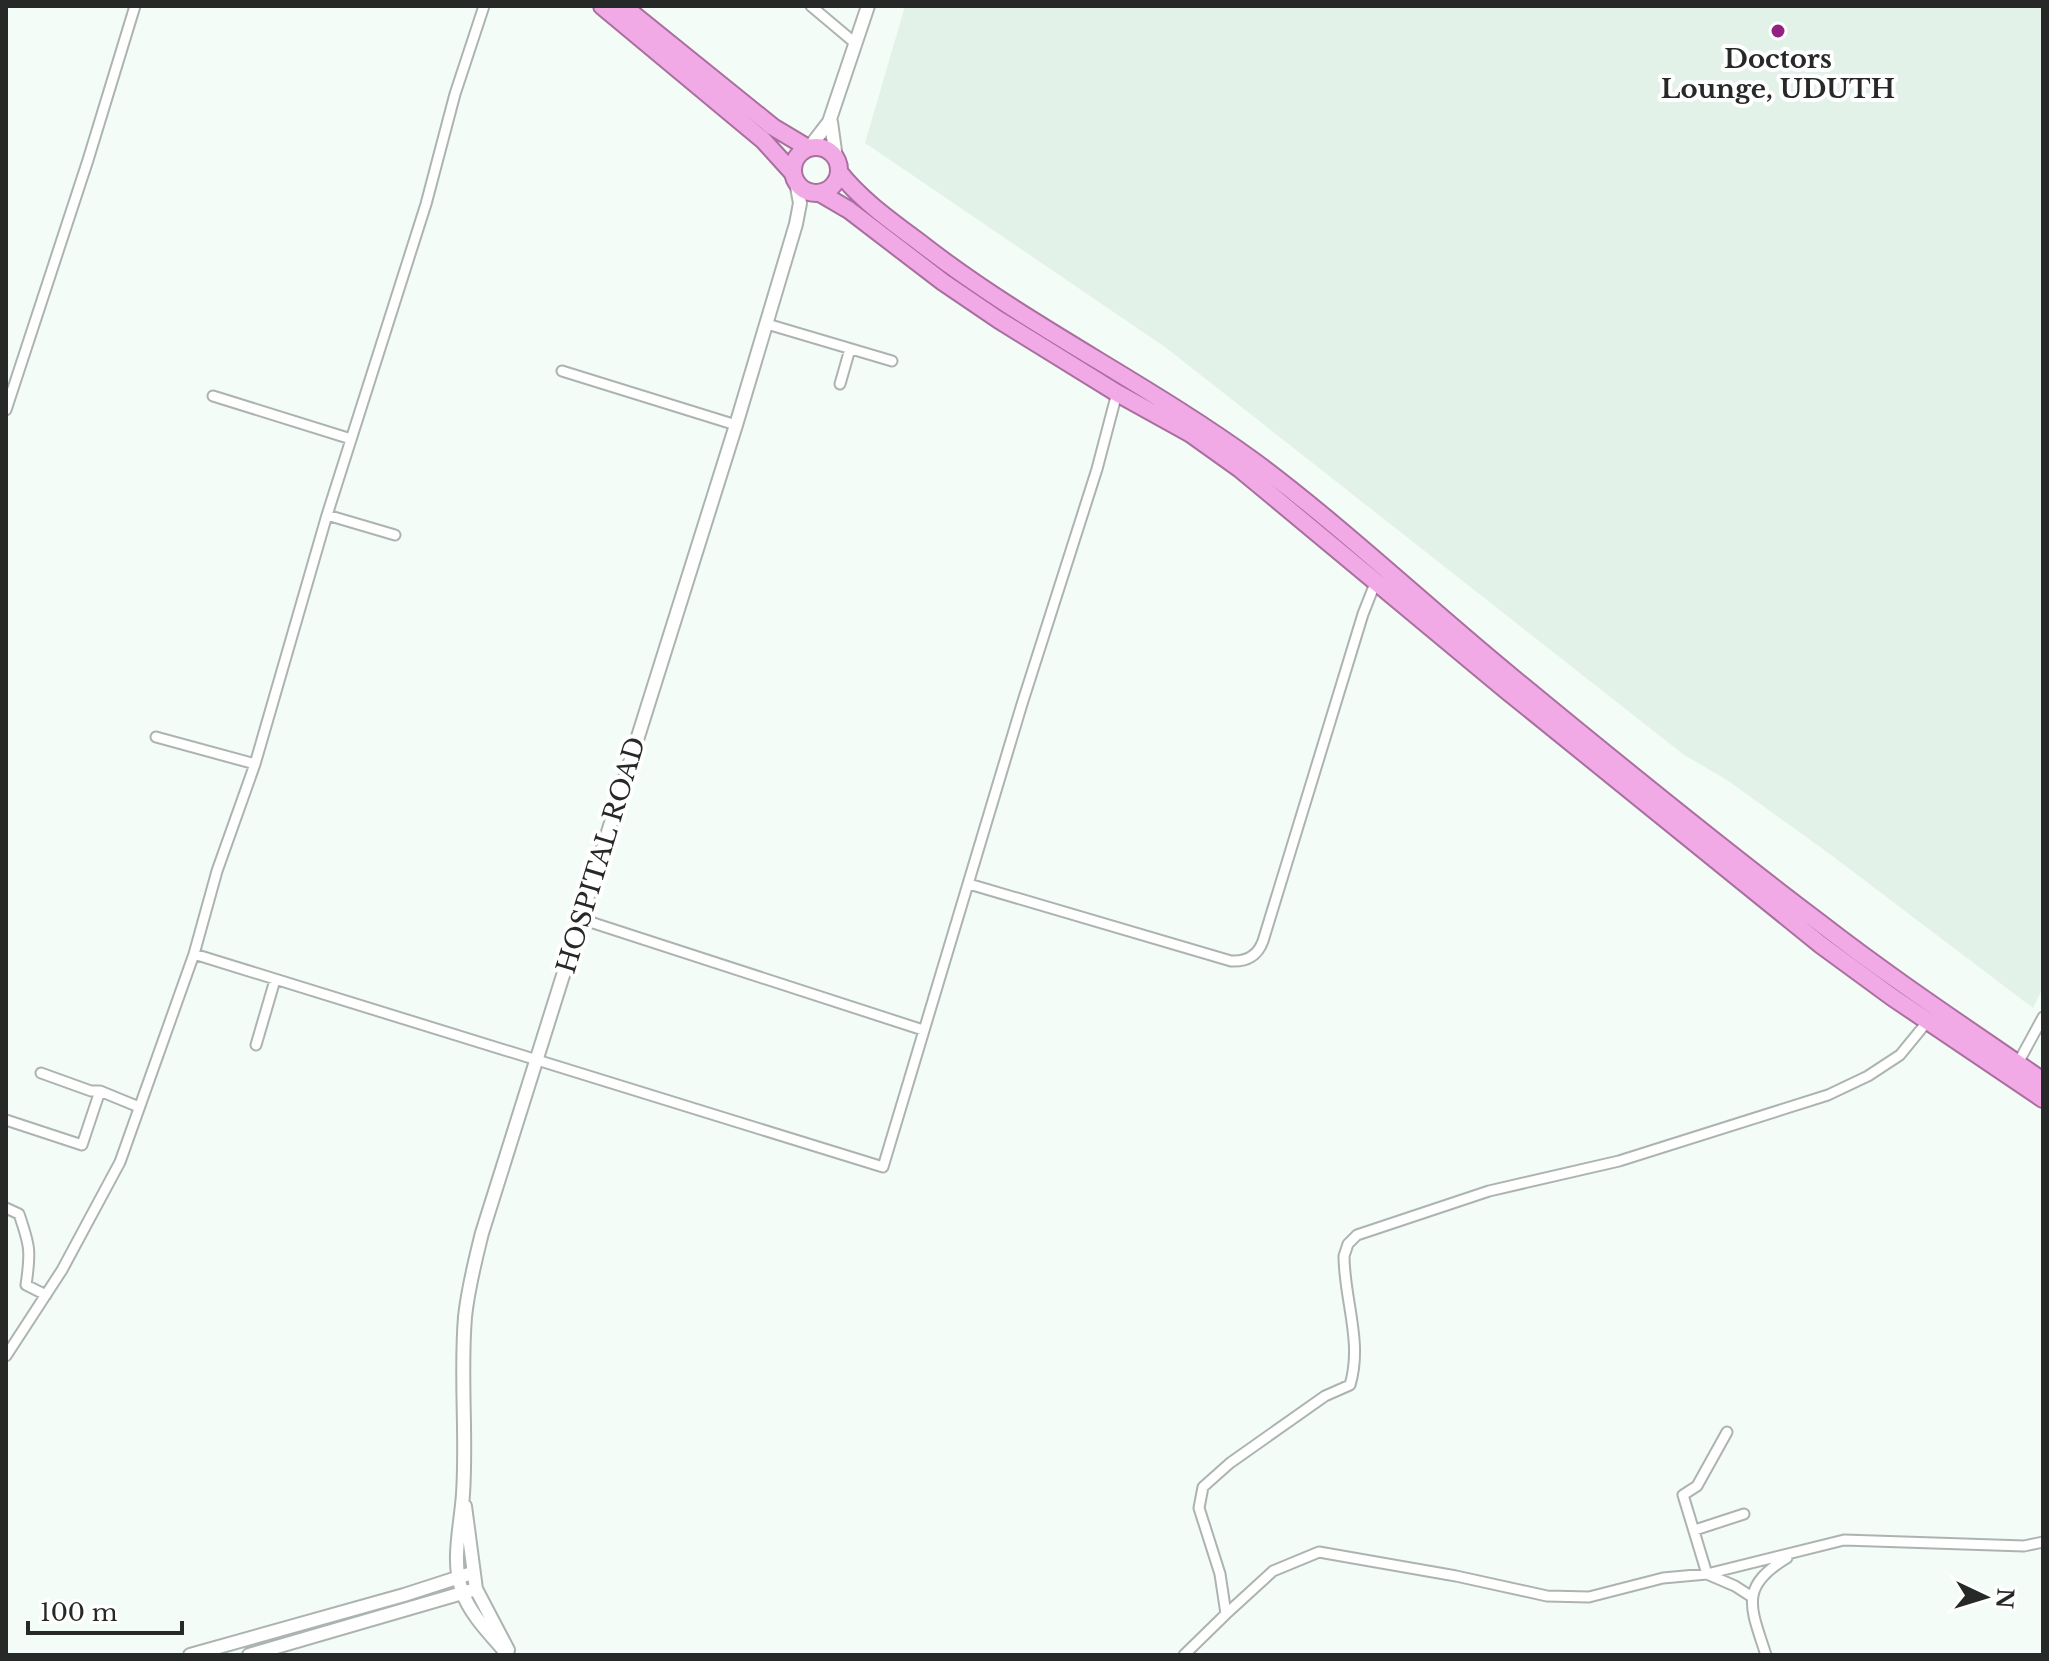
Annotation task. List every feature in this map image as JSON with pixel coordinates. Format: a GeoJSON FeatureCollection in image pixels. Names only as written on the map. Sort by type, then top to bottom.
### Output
{"type":"FeatureCollection","features":[{"type":"Feature","properties":{"kind":"highway"},"geometry":{"type":"LineString","coordinates":[[602,6],[763,140],[804,190],[820,193],[854,213],[954,290],[1117,393],[1191,434],[1240,469],[1821,945],[1927,1022],[2043,1099]]}},
{"type":"Feature","properties":{"kind":"highway"},"geometry":{"type":"LineString","coordinates":[[623,6],[785,136],[823,148],[865,200],[952,269],[1106,367],[1175,406],[1299,496],[1525,689],[1740,861],[1879,967],[2043,1081]]}},
{"type":"Feature","properties":{"kind":"highway"},"geometry":{"type":"LineString","coordinates":[[794,177],[798,156],[810,145]]}},
{"type":"Feature","properties":{"kind":"highway"},"geometry":{"type":"LineString","coordinates":[[820,193],[834,185],[837,165]]}},
{"type":"Feature","properties":{"kind":"street"},"geometry":{"type":"LineString","coordinates":[[6,410],[135,6]]}},
{"type":"Feature","properties":{"kind":"street"},"geometry":{"type":"LineString","coordinates":[[6,1356],[79,1240],[120,1162],[194,954],[217,871],[255,764],[327,515],[426,204],[455,94],[484,6]]}},
{"type":"Feature","properties":{"kind":"street"},"geometry":{"type":"LineString","coordinates":[[811,6],[855,43]]}},
{"type":"Feature","properties":{"kind":"street"},"geometry":{"type":"LineString","coordinates":[[810,145],[831,118],[868,6]]}},
{"type":"Feature","properties":{"kind":"street"},"geometry":{"type":"LineString","coordinates":[[831,118],[837,165]]}},
{"type":"Feature","properties":{"kind":"street"},"geometry":{"type":"LineString","coordinates":[[794,177],[800,198],[796,224]]}},
{"type":"Feature","properties":{"kind":"street"},"geometry":{"type":"LineString","coordinates":[[796,224],[808,204],[820,193]]}},
{"type":"Feature","properties":{"kind":"street","name":"HOSPITAL ROAD"},"geometry":{"type":"LineString","coordinates":[[465,1576],[459,1527],[463,1495],[465,1315],[482,1233],[736,425],[796,224]]}},
{"type":"Feature","properties":{"kind":"street"},"geometry":{"type":"LineString","coordinates":[[767,324],[892,361]]}},
{"type":"Feature","properties":{"kind":"street"},"geometry":{"type":"LineString","coordinates":[[840,384],[850,349]]}},
{"type":"Feature","properties":{"kind":"street"},"geometry":{"type":"LineString","coordinates":[[562,371],[736,425]]}},
{"type":"Feature","properties":{"kind":"street"},"geometry":{"type":"LineString","coordinates":[[194,954],[883,1167],[1022,704],[1097,469],[1117,393]]}},
{"type":"Feature","properties":{"kind":"street"},"geometry":{"type":"LineString","coordinates":[[213,396],[351,439]]}},
{"type":"Feature","properties":{"kind":"street"},"geometry":{"type":"LineString","coordinates":[[327,515],[395,535]]}},
{"type":"Feature","properties":{"kind":"street"},"geometry":{"type":"LineString","coordinates":[[969,884],[1231,961],[1244,961],[1255,955],[1263,941],[1363,614],[1376,581]]}},
{"type":"Feature","properties":{"kind":"street"},"geometry":{"type":"LineString","coordinates":[[156,737],[255,764]]}},
{"type":"Feature","properties":{"kind":"street"},"geometry":{"type":"LineString","coordinates":[[581,919],[923,1030]]}},
{"type":"Feature","properties":{"kind":"street"},"geometry":{"type":"LineString","coordinates":[[256,1045],[275,980]]}},
{"type":"Feature","properties":{"kind":"street"},"geometry":{"type":"LineString","coordinates":[[2018,1063],[2043,1017]]}},
{"type":"Feature","properties":{"kind":"street"},"geometry":{"type":"LineString","coordinates":[[1226,1614],[1220,1574],[1199,1508],[1200,1494],[1203,1487],[1230,1463],[1325,1396],[1350,1385],[1354,1373],[1355,1344],[1344,1256],[1348,1244],[1357,1235],[1489,1191],[1619,1161],[1828,1095],[1868,1076],[1900,1055],[1927,1022]]}},
{"type":"Feature","properties":{"kind":"street"},"geometry":{"type":"LineString","coordinates":[[41,1073],[139,1107]]}},
{"type":"Feature","properties":{"kind":"street"},"geometry":{"type":"LineString","coordinates":[[6,1120],[82,1145],[100,1091]]}},
{"type":"Feature","properties":{"kind":"street"},"geometry":{"type":"LineString","coordinates":[[6,1208],[19,1214],[31,1253],[26,1285],[46,1295]]}},
{"type":"Feature","properties":{"kind":"street"},"geometry":{"type":"LineString","coordinates":[[1707,1574],[1683,1495],[1697,1486],[1727,1432]]}},
{"type":"Feature","properties":{"kind":"street"},"geometry":{"type":"LineString","coordinates":[[1695,1530],[1744,1514]]}},
{"type":"Feature","properties":{"kind":"street"},"geometry":{"type":"LineString","coordinates":[[1184,1655],[1273,1571],[1319,1552],[1547,1596],[1589,1597],[1663,1578],[1707,1574],[1844,1540],[2024,1546],[2043,1542]]}},
{"type":"Feature","properties":{"kind":"street"},"geometry":{"type":"LineString","coordinates":[[1766,1655],[1755,1620],[1752,1597],[1757,1581],[1770,1568],[1796,1552]]}},
{"type":"Feature","properties":{"kind":"street"},"geometry":{"type":"LineString","coordinates":[[1707,1574],[1752,1597]]}},
{"type":"Feature","properties":{"kind":"street"},"geometry":{"type":"LineString","coordinates":[[465,1576],[476,1589],[504,1639],[509,1655]]}},
{"type":"Feature","properties":{"kind":"street"},"geometry":{"type":"LineString","coordinates":[[465,1576],[463,1594],[487,1630],[509,1655]]}},
{"type":"Feature","properties":{"kind":"street"},"geometry":{"type":"LineString","coordinates":[[190,1655],[465,1576]]}},
{"type":"Feature","properties":{"kind":"street"},"geometry":{"type":"LineString","coordinates":[[249,1655],[476,1589]]}},
{"type":"Feature","properties":{"kind":"street"},"geometry":{"type":"LineString","coordinates":[[404,1595],[409,1609]]}},
{"type":"Feature","properties":{"kind":"shaded area"},"geometry":{"type":"Polygon","coordinates":[[[905,6],[2043,6],[2043,988],[2033,1008],[1831,855],[1727,780],[1684,755],[1165,347],[865,143],[905,6]]]}},
{"type":"Feature","properties":{"kind":"place","name":"Doctors Lounge, UDUTH"},"geometry":{"type":"Point","coordinates":[1778,31]}}]}
